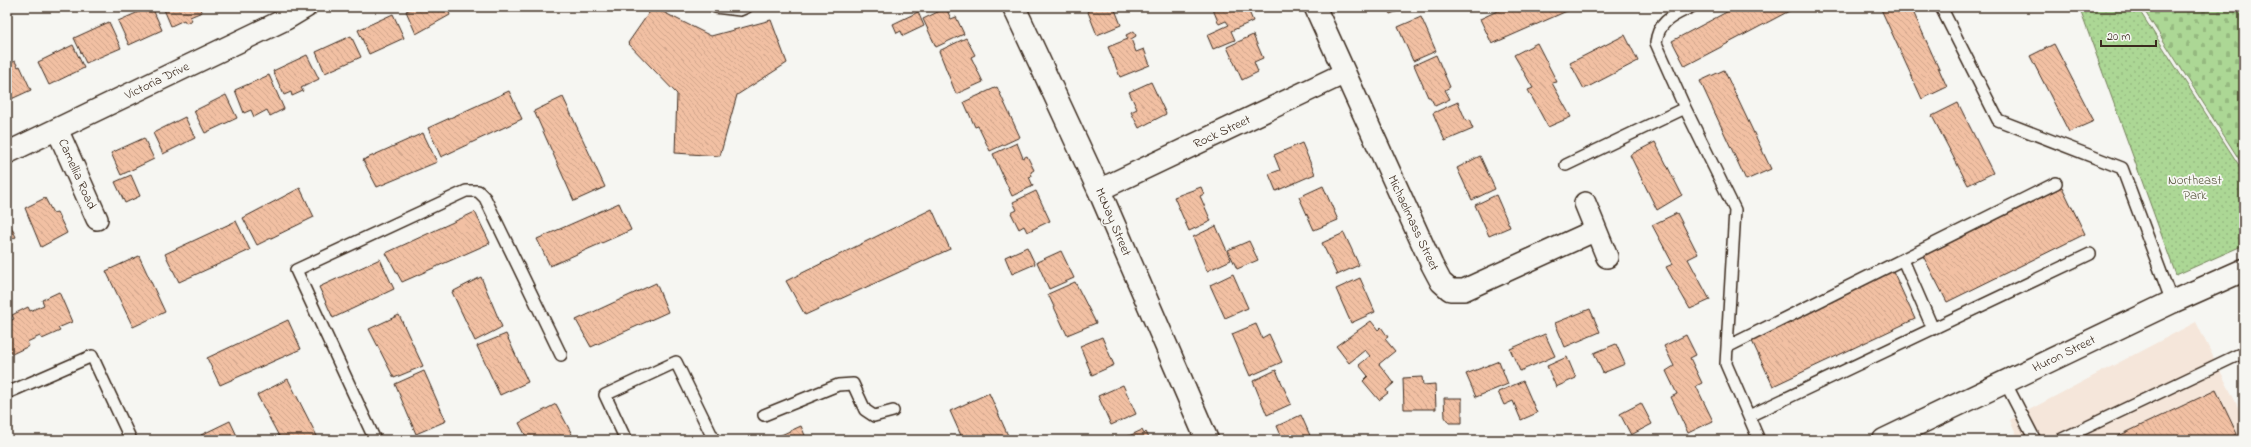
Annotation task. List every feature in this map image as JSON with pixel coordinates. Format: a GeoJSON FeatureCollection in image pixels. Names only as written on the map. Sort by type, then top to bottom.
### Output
{"type":"FeatureCollection","features":[{"type":"Feature","properties":{"kind":"street","name":"Victoria Drive"},"geometry":{"type":"LineString","coordinates":[[7,153],[286,19],[306,7]]}},
{"type":"Feature","properties":{"kind":"street","name":"McNay Street"},"geometry":{"type":"LineString","coordinates":[[1014,7],[1099,190],[1207,440]]}},
{"type":"Feature","properties":{"kind":"street","name":"Michaelmass Street"},"geometry":{"type":"LineString","coordinates":[[1315,7],[1432,265],[1441,282],[1450,290],[1464,290],[1596,230]]}},
{"type":"Feature","properties":{"kind":"street","name":"Rock Street"},"geometry":{"type":"LineString","coordinates":[[1099,190],[1344,73]]}},
{"type":"Feature","properties":{"kind":"street","name":"Camellia Road"},"geometry":{"type":"LineString","coordinates":[[57,129],[97,218]]}},
{"type":"Feature","properties":{"kind":"street"},"geometry":{"type":"LineString","coordinates":[[1585,203],[1607,257]]}},
{"type":"Feature","properties":{"kind":"street","name":"Huron Street"},"geometry":{"type":"LineString","coordinates":[[1884,440],[2172,302],[2244,270]]}},
{"type":"Feature","properties":{"kind":"lane"},"geometry":{"type":"LineString","coordinates":[[715,7],[740,10],[747,7]]}},
{"type":"Feature","properties":{"kind":"lane"},"geometry":{"type":"LineString","coordinates":[[1941,7],[1998,120],[2122,168],[2172,302]]}},
{"type":"Feature","properties":{"kind":"lane"},"geometry":{"type":"LineString","coordinates":[[1684,9],[1663,23],[1657,34],[1656,43],[1684,108],[1735,210],[1726,364],[1759,440]]}},
{"type":"Feature","properties":{"kind":"lane"},"geometry":{"type":"LineString","coordinates":[[1566,166],[1684,108]]}},
{"type":"Feature","properties":{"kind":"lane"},"geometry":{"type":"LineString","coordinates":[[1727,347],[2056,183]]}},
{"type":"Feature","properties":{"kind":"lane"},"geometry":{"type":"LineString","coordinates":[[375,440],[296,270],[395,223],[466,191],[478,191],[485,198],[561,354]]}},
{"type":"Feature","properties":{"kind":"lane"},"geometry":{"type":"LineString","coordinates":[[1749,416],[2090,254]]}},
{"type":"Feature","properties":{"kind":"lane"},"geometry":{"type":"LineString","coordinates":[[1903,260],[1933,329]]}},
{"type":"Feature","properties":{"kind":"lane"},"geometry":{"type":"LineString","coordinates":[[2060,440],[2238,355]]}},
{"type":"Feature","properties":{"kind":"lane"},"geometry":{"type":"LineString","coordinates":[[7,393],[92,356],[131,440]]}},
{"type":"Feature","properties":{"kind":"lane"},"geometry":{"type":"LineString","coordinates":[[626,440],[605,395],[676,362],[714,440]]}},
{"type":"Feature","properties":{"kind":"lane"},"geometry":{"type":"LineString","coordinates":[[2006,382],[2035,440]]}},
{"type":"Feature","properties":{"kind":"lane"},"geometry":{"type":"LineString","coordinates":[[764,415],[838,385],[853,384],[865,410],[874,416],[894,411]]}},
{"type":"Feature","properties":{"kind":"shaded area"},"geometry":{"type":"Polygon","coordinates":[[[2196,322],[2244,419],[2244,438],[2239,440],[2019,440],[2010,420],[2196,322]]]}},
{"type":"Feature","properties":{"kind":"green space","name":"Northeast Park"},"geometry":{"type":"Polygon","coordinates":[[[2079,7],[2137,7],[2244,173],[2244,245],[2176,275],[2079,7]]]}},
{"type":"Feature","properties":{"kind":"green space"},"geometry":{"type":"Polygon","coordinates":[[[2142,7],[2244,7],[2244,167],[2142,7]]]}},
{"type":"Feature","properties":{"kind":"building"},"geometry":{"type":"Polygon","coordinates":[[[152,7],[162,30],[129,45],[118,21],[152,7]]]}},
{"type":"Feature","properties":{"kind":"building"},"geometry":{"type":"Polygon","coordinates":[[[163,7],[200,7],[202,12],[190,17],[192,20],[186,23],[184,20],[171,26],[163,7]]]}},
{"type":"Feature","properties":{"kind":"building"},"geometry":{"type":"Polygon","coordinates":[[[416,7],[447,7],[450,15],[416,34],[406,11],[416,7]]]}},
{"type":"Feature","properties":{"kind":"building"},"geometry":{"type":"Polygon","coordinates":[[[653,7],[711,36],[771,20],[787,63],[737,95],[720,156],[675,153],[677,94],[628,43],[653,7]]]}},
{"type":"Feature","properties":{"kind":"building"},"geometry":{"type":"Polygon","coordinates":[[[1086,7],[1114,7],[1121,25],[1097,35],[1086,7]]]}},
{"type":"Feature","properties":{"kind":"building"},"geometry":{"type":"Polygon","coordinates":[[[1212,7],[1247,7],[1253,21],[1231,31],[1235,40],[1213,49],[1207,35],[1229,25],[1226,21],[1219,24],[1212,7]]]}},
{"type":"Feature","properties":{"kind":"building"},"geometry":{"type":"Polygon","coordinates":[[[1387,7],[1409,7],[1390,14],[1387,7]]]}},
{"type":"Feature","properties":{"kind":"building"},"geometry":{"type":"Polygon","coordinates":[[[1506,7],[1576,7],[1492,44],[1480,19],[1506,7]]]}},
{"type":"Feature","properties":{"kind":"building"},"geometry":{"type":"Polygon","coordinates":[[[1736,7],[1790,7],[1791,10],[1685,66],[1672,41],[1736,7]]]}},
{"type":"Feature","properties":{"kind":"building"},"geometry":{"type":"Polygon","coordinates":[[[1880,7],[1911,7],[1947,87],[1922,99],[1880,7]]]}},
{"type":"Feature","properties":{"kind":"building"},"geometry":{"type":"Polygon","coordinates":[[[946,8],[951,19],[956,17],[964,34],[936,47],[923,19],[946,8]]]}},
{"type":"Feature","properties":{"kind":"building"},"geometry":{"type":"Polygon","coordinates":[[[918,12],[924,26],[903,36],[901,31],[897,33],[893,24],[918,12]]]}},
{"type":"Feature","properties":{"kind":"building"},"geometry":{"type":"Polygon","coordinates":[[[393,14],[404,38],[369,54],[358,30],[393,14]]]}},
{"type":"Feature","properties":{"kind":"building"},"geometry":{"type":"Polygon","coordinates":[[[1421,17],[1436,51],[1413,61],[1398,27],[1421,17]]]}},
{"type":"Feature","properties":{"kind":"building"},"geometry":{"type":"Polygon","coordinates":[[[109,22],[121,48],[86,63],[74,38],[109,22]]]}},
{"type":"Feature","properties":{"kind":"building"},"geometry":{"type":"Polygon","coordinates":[[[1134,31],[1136,36],[1131,39],[1136,52],[1144,49],[1150,65],[1120,77],[1108,47],[1128,39],[1126,35],[1134,31]]]}},
{"type":"Feature","properties":{"kind":"building"},"geometry":{"type":"Polygon","coordinates":[[[1253,35],[1263,58],[1254,62],[1258,72],[1242,80],[1227,47],[1253,35]]]}},
{"type":"Feature","properties":{"kind":"building"},"geometry":{"type":"Polygon","coordinates":[[[1625,35],[1638,61],[1584,89],[1570,63],[1625,35]]]}},
{"type":"Feature","properties":{"kind":"building"},"geometry":{"type":"Polygon","coordinates":[[[351,36],[361,57],[325,73],[316,52],[351,36]]]}},
{"type":"Feature","properties":{"kind":"building"},"geometry":{"type":"Polygon","coordinates":[[[966,38],[975,55],[971,57],[983,82],[956,94],[939,51],[966,38]]]}},
{"type":"Feature","properties":{"kind":"building"},"geometry":{"type":"Polygon","coordinates":[[[1537,43],[1557,82],[1552,83],[1571,117],[1548,127],[1528,90],[1533,88],[1514,55],[1537,43]]]}},
{"type":"Feature","properties":{"kind":"building"},"geometry":{"type":"Polygon","coordinates":[[[2054,44],[2094,121],[2069,132],[2030,56],[2054,44]]]}},
{"type":"Feature","properties":{"kind":"building"},"geometry":{"type":"Polygon","coordinates":[[[73,45],[84,68],[49,85],[38,62],[73,45]]]}},
{"type":"Feature","properties":{"kind":"building"},"geometry":{"type":"Polygon","coordinates":[[[307,55],[319,79],[301,88],[303,91],[292,96],[291,92],[284,95],[273,71],[307,55]]]}},
{"type":"Feature","properties":{"kind":"building"},"geometry":{"type":"Polygon","coordinates":[[[1436,55],[1450,87],[1445,90],[1450,99],[1435,106],[1430,97],[1428,97],[1414,65],[1436,55]]]}},
{"type":"Feature","properties":{"kind":"building"},"geometry":{"type":"Polygon","coordinates":[[[15,61],[18,67],[20,66],[31,90],[7,101],[7,73],[10,72],[7,65],[15,61]]]}},
{"type":"Feature","properties":{"kind":"building"},"geometry":{"type":"Polygon","coordinates":[[[1724,70],[1771,169],[1746,180],[1700,81],[1724,70]]]}},
{"type":"Feature","properties":{"kind":"building"},"geometry":{"type":"Polygon","coordinates":[[[269,75],[284,109],[270,116],[267,110],[254,117],[251,110],[244,113],[235,90],[269,75]]]}},
{"type":"Feature","properties":{"kind":"building"},"geometry":{"type":"Polygon","coordinates":[[[1151,82],[1166,114],[1139,128],[1131,112],[1137,109],[1129,92],[1151,82]]]}},
{"type":"Feature","properties":{"kind":"building"},"geometry":{"type":"Polygon","coordinates":[[[997,87],[1020,137],[990,151],[978,126],[975,127],[964,102],[997,87]]]}},
{"type":"Feature","properties":{"kind":"building"},"geometry":{"type":"Polygon","coordinates":[[[509,91],[522,119],[441,157],[428,128],[509,91]]]}},
{"type":"Feature","properties":{"kind":"building"},"geometry":{"type":"Polygon","coordinates":[[[226,95],[237,118],[205,133],[194,111],[226,95]]]}},
{"type":"Feature","properties":{"kind":"building"},"geometry":{"type":"Polygon","coordinates":[[[563,97],[605,187],[574,201],[534,111],[563,97]]]}},
{"type":"Feature","properties":{"kind":"building"},"geometry":{"type":"Polygon","coordinates":[[[1458,102],[1466,121],[1469,120],[1473,129],[1445,141],[1433,113],[1458,102]]]}},
{"type":"Feature","properties":{"kind":"building"},"geometry":{"type":"Polygon","coordinates":[[[1958,103],[1993,173],[1968,185],[1932,116],[1958,103]]]}},
{"type":"Feature","properties":{"kind":"building"},"geometry":{"type":"Polygon","coordinates":[[[185,117],[195,138],[163,154],[153,133],[185,117]]]}},
{"type":"Feature","properties":{"kind":"building"},"geometry":{"type":"Polygon","coordinates":[[[423,133],[437,162],[377,187],[363,160],[423,133]]]}},
{"type":"Feature","properties":{"kind":"building"},"geometry":{"type":"Polygon","coordinates":[[[144,138],[154,159],[121,175],[111,153],[144,138]]]}},
{"type":"Feature","properties":{"kind":"building"},"geometry":{"type":"Polygon","coordinates":[[[1655,142],[1682,195],[1657,210],[1630,155],[1655,142]]]}},
{"type":"Feature","properties":{"kind":"building"},"geometry":{"type":"Polygon","coordinates":[[[1017,143],[1023,158],[1027,156],[1034,170],[1031,172],[1032,176],[1029,177],[1033,186],[1012,196],[993,154],[1017,143]]]}},
{"type":"Feature","properties":{"kind":"building"},"geometry":{"type":"Polygon","coordinates":[[[1302,143],[1315,174],[1276,191],[1269,174],[1280,170],[1274,155],[1302,143]]]}},
{"type":"Feature","properties":{"kind":"building"},"geometry":{"type":"Polygon","coordinates":[[[1480,156],[1495,189],[1472,200],[1457,168],[1480,156]]]}},
{"type":"Feature","properties":{"kind":"building"},"geometry":{"type":"Polygon","coordinates":[[[131,175],[140,196],[125,203],[115,182],[131,175]]]}},
{"type":"Feature","properties":{"kind":"building"},"geometry":{"type":"Polygon","coordinates":[[[1323,186],[1338,220],[1314,230],[1299,197],[1323,186]]]}},
{"type":"Feature","properties":{"kind":"building"},"geometry":{"type":"Polygon","coordinates":[[[1201,187],[1204,194],[1200,196],[1211,221],[1189,231],[1174,197],[1201,187]]]}},
{"type":"Feature","properties":{"kind":"building"},"geometry":{"type":"Polygon","coordinates":[[[2062,187],[2085,234],[1947,302],[1922,254],[2062,187]]]}},
{"type":"Feature","properties":{"kind":"building"},"geometry":{"type":"Polygon","coordinates":[[[300,188],[314,217],[257,245],[243,218],[300,188]]]}},
{"type":"Feature","properties":{"kind":"building"},"geometry":{"type":"Polygon","coordinates":[[[1036,191],[1050,221],[1027,232],[1024,226],[1019,229],[1011,213],[1017,210],[1013,202],[1036,191]]]}},
{"type":"Feature","properties":{"kind":"building"},"geometry":{"type":"Polygon","coordinates":[[[1496,195],[1510,227],[1489,236],[1475,205],[1496,195]]]}},
{"type":"Feature","properties":{"kind":"building"},"geometry":{"type":"Polygon","coordinates":[[[45,198],[53,213],[57,212],[67,233],[41,247],[25,208],[45,198]]]}},
{"type":"Feature","properties":{"kind":"building"},"geometry":{"type":"Polygon","coordinates":[[[619,203],[631,230],[550,266],[537,239],[619,203]]]}},
{"type":"Feature","properties":{"kind":"building"},"geometry":{"type":"Polygon","coordinates":[[[932,209],[950,249],[805,315],[786,281],[932,209]]]}},
{"type":"Feature","properties":{"kind":"building"},"geometry":{"type":"Polygon","coordinates":[[[475,212],[490,243],[402,282],[386,253],[475,212]]]}},
{"type":"Feature","properties":{"kind":"building"},"geometry":{"type":"Polygon","coordinates":[[[1677,213],[1698,254],[1688,259],[1710,300],[1690,309],[1666,267],[1673,264],[1652,225],[1677,213]]]}},
{"type":"Feature","properties":{"kind":"building"},"geometry":{"type":"Polygon","coordinates":[[[7,218],[16,237],[7,241],[7,218]]]}},
{"type":"Feature","properties":{"kind":"building"},"geometry":{"type":"Polygon","coordinates":[[[236,221],[250,250],[179,282],[165,254],[236,221]]]}},
{"type":"Feature","properties":{"kind":"building"},"geometry":{"type":"Polygon","coordinates":[[[1216,226],[1231,260],[1207,271],[1193,237],[1216,226]]]}},
{"type":"Feature","properties":{"kind":"building"},"geometry":{"type":"Polygon","coordinates":[[[1344,233],[1359,265],[1337,275],[1322,243],[1344,233]]]}},
{"type":"Feature","properties":{"kind":"building"},"geometry":{"type":"Polygon","coordinates":[[[1249,241],[1258,260],[1237,269],[1228,250],[1249,241]]]}},
{"type":"Feature","properties":{"kind":"building"},"geometry":{"type":"Polygon","coordinates":[[[1027,247],[1035,264],[1012,274],[1005,257],[1027,247]]]}},
{"type":"Feature","properties":{"kind":"building"},"geometry":{"type":"Polygon","coordinates":[[[1061,251],[1074,278],[1049,289],[1037,262],[1061,251]]]}},
{"type":"Feature","properties":{"kind":"building"},"geometry":{"type":"Polygon","coordinates":[[[139,256],[165,312],[133,327],[106,271],[139,256]]]}},
{"type":"Feature","properties":{"kind":"building"},"geometry":{"type":"Polygon","coordinates":[[[380,259],[394,289],[333,318],[319,287],[380,259]]]}},
{"type":"Feature","properties":{"kind":"building"},"geometry":{"type":"Polygon","coordinates":[[[1893,271],[1915,319],[1773,386],[1751,339],[1893,271]]]}},
{"type":"Feature","properties":{"kind":"building"},"geometry":{"type":"Polygon","coordinates":[[[1233,274],[1248,308],[1225,318],[1210,285],[1233,274]]]}},
{"type":"Feature","properties":{"kind":"building"},"geometry":{"type":"Polygon","coordinates":[[[481,277],[502,327],[475,341],[452,292],[481,277]]]}},
{"type":"Feature","properties":{"kind":"building"},"geometry":{"type":"Polygon","coordinates":[[[1360,278],[1375,312],[1351,323],[1336,289],[1360,278]]]}},
{"type":"Feature","properties":{"kind":"building"},"geometry":{"type":"Polygon","coordinates":[[[1075,282],[1096,323],[1067,335],[1048,294],[1075,282]]]}},
{"type":"Feature","properties":{"kind":"building"},"geometry":{"type":"Polygon","coordinates":[[[656,283],[668,312],[591,347],[576,320],[656,283]]]}},
{"type":"Feature","properties":{"kind":"building"},"geometry":{"type":"Polygon","coordinates":[[[59,292],[72,322],[58,328],[60,331],[42,339],[40,336],[27,342],[29,346],[12,354],[10,351],[7,352],[7,322],[14,319],[12,315],[28,307],[30,311],[44,305],[42,300],[59,292]]]}},
{"type":"Feature","properties":{"kind":"building"},"geometry":{"type":"Polygon","coordinates":[[[1590,309],[1600,332],[1565,347],[1555,323],[1590,309]]]}},
{"type":"Feature","properties":{"kind":"building"},"geometry":{"type":"Polygon","coordinates":[[[399,315],[423,366],[394,378],[369,329],[399,315]]]}},
{"type":"Feature","properties":{"kind":"building"},"geometry":{"type":"Polygon","coordinates":[[[288,320],[301,349],[220,385],[207,358],[288,320]]]}},
{"type":"Feature","properties":{"kind":"building"},"geometry":{"type":"Polygon","coordinates":[[[1371,321],[1378,330],[1381,327],[1388,337],[1385,339],[1395,351],[1379,364],[1394,383],[1386,390],[1388,393],[1379,400],[1363,381],[1368,376],[1359,365],[1370,356],[1365,350],[1349,363],[1336,346],[1371,321]]]}},
{"type":"Feature","properties":{"kind":"building"},"geometry":{"type":"Polygon","coordinates":[[[1256,324],[1262,338],[1269,334],[1282,362],[1250,376],[1232,334],[1256,324]]]}},
{"type":"Feature","properties":{"kind":"building"},"geometry":{"type":"Polygon","coordinates":[[[506,334],[528,382],[500,395],[477,346],[506,334]]]}},
{"type":"Feature","properties":{"kind":"building"},"geometry":{"type":"Polygon","coordinates":[[[1545,334],[1555,356],[1520,371],[1510,349],[1545,334]]]}},
{"type":"Feature","properties":{"kind":"building"},"geometry":{"type":"Polygon","coordinates":[[[1686,335],[1696,355],[1690,358],[1702,383],[1696,386],[1713,421],[1688,433],[1671,397],[1677,394],[1666,371],[1674,366],[1664,346],[1686,335]]]}},
{"type":"Feature","properties":{"kind":"building"},"geometry":{"type":"Polygon","coordinates":[[[1102,337],[1114,365],[1092,375],[1080,346],[1102,337]]]}},
{"type":"Feature","properties":{"kind":"building"},"geometry":{"type":"Polygon","coordinates":[[[1616,344],[1625,364],[1603,373],[1594,353],[1616,344]]]}},
{"type":"Feature","properties":{"kind":"building"},"geometry":{"type":"Polygon","coordinates":[[[1567,357],[1576,378],[1556,387],[1547,366],[1567,357]]]}},
{"type":"Feature","properties":{"kind":"building"},"geometry":{"type":"Polygon","coordinates":[[[1499,361],[1508,384],[1476,397],[1466,374],[1499,361]]]}},
{"type":"Feature","properties":{"kind":"building"},"geometry":{"type":"Polygon","coordinates":[[[1276,370],[1291,404],[1267,415],[1253,381],[1276,370]]]}},
{"type":"Feature","properties":{"kind":"building"},"geometry":{"type":"Polygon","coordinates":[[[424,371],[446,421],[416,434],[395,384],[424,371]]]}},
{"type":"Feature","properties":{"kind":"building"},"geometry":{"type":"Polygon","coordinates":[[[1422,377],[1423,385],[1435,384],[1436,409],[1404,409],[1403,378],[1422,377]]]}},
{"type":"Feature","properties":{"kind":"building"},"geometry":{"type":"Polygon","coordinates":[[[288,379],[319,440],[281,440],[257,395],[288,379]]]}},
{"type":"Feature","properties":{"kind":"building"},"geometry":{"type":"Polygon","coordinates":[[[1523,381],[1537,413],[1521,420],[1513,401],[1504,405],[1498,392],[1523,381]]]}},
{"type":"Feature","properties":{"kind":"building"},"geometry":{"type":"Polygon","coordinates":[[[1123,385],[1136,414],[1111,425],[1098,396],[1123,385]]]}},
{"type":"Feature","properties":{"kind":"building"},"geometry":{"type":"Polygon","coordinates":[[[2216,390],[2237,434],[2225,440],[2110,440],[2216,390]]]}},
{"type":"Feature","properties":{"kind":"building"},"geometry":{"type":"Polygon","coordinates":[[[989,393],[1010,440],[963,440],[950,411],[989,393]]]}},
{"type":"Feature","properties":{"kind":"building"},"geometry":{"type":"Polygon","coordinates":[[[1444,398],[1462,398],[1462,423],[1449,423],[1445,417],[1444,398]]]}},
{"type":"Feature","properties":{"kind":"building"},"geometry":{"type":"Polygon","coordinates":[[[1641,403],[1652,424],[1631,435],[1620,414],[1641,403]]]}},
{"type":"Feature","properties":{"kind":"building"},"geometry":{"type":"Polygon","coordinates":[[[556,404],[575,440],[528,440],[519,423],[556,404]]]}},
{"type":"Feature","properties":{"kind":"building"},"geometry":{"type":"Polygon","coordinates":[[[1301,415],[1312,440],[1283,440],[1277,426],[1301,415]]]}},
{"type":"Feature","properties":{"kind":"building"},"geometry":{"type":"Polygon","coordinates":[[[230,421],[239,440],[204,440],[201,435],[230,421]]]}},
{"type":"Feature","properties":{"kind":"building"},"geometry":{"type":"Polygon","coordinates":[[[801,426],[807,440],[770,440],[801,426]]]}},
{"type":"Feature","properties":{"kind":"building"},"geometry":{"type":"Polygon","coordinates":[[[1142,430],[1144,434],[1146,432],[1150,440],[1120,440],[1142,430]]]}}]}
